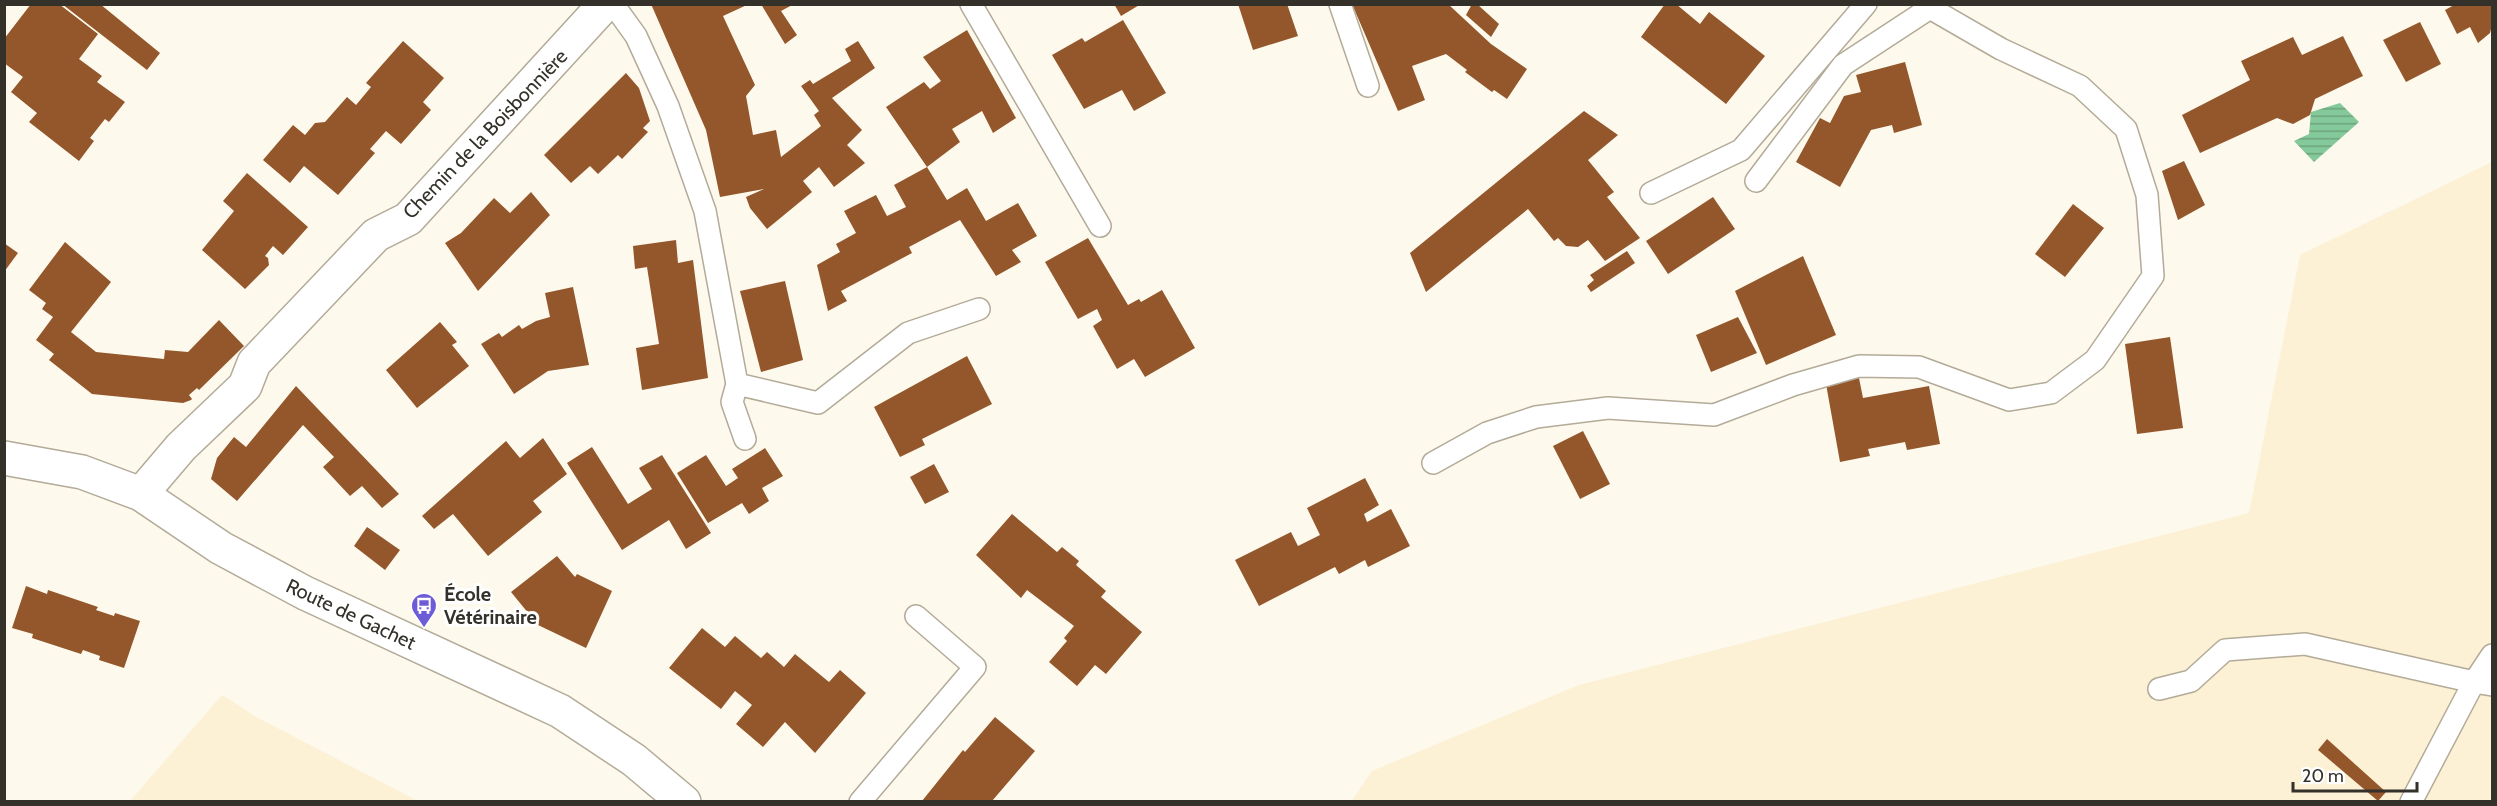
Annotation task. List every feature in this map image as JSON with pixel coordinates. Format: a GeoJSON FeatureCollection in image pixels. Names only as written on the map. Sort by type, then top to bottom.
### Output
{"type":"FeatureCollection","features":[{"type":"Feature","properties":{"kind":"street","name":"Chemin de la Boisbonnière"},"geometry":{"type":"LineString","coordinates":[[141,494],[181,447],[245,386],[254,363],[262,354],[376,236],[408,219],[605,4]]}},
{"type":"Feature","properties":{"kind":"street","name":"Route de Gachet"},"geometry":{"type":"LineString","coordinates":[[4,458],[82,472],[141,494],[221,548],[304,593],[560,711],[634,760],[684,801]]}},
{"type":"Feature","properties":{"kind":"lane"},"geometry":{"type":"LineString","coordinates":[[613,4],[636,36],[668,106],[705,210],[737,384],[732,402],[745,439]]}},
{"type":"Feature","properties":{"kind":"lane"},"geometry":{"type":"LineString","coordinates":[[971,4],[1100,226]]}},
{"type":"Feature","properties":{"kind":"lane"},"geometry":{"type":"LineString","coordinates":[[1340,4],[1368,86]]}},
{"type":"Feature","properties":{"kind":"lane"},"geometry":{"type":"LineString","coordinates":[[1651,193],[1741,150],[1866,4]]}},
{"type":"Feature","properties":{"kind":"lane"},"geometry":{"type":"LineString","coordinates":[[1433,463],[1487,433],[1536,417],[1608,408],[1714,416],[1793,385],[1859,366],[1919,368],[2009,400],[2051,393],[2095,360],[2153,276],[2147,195],[2126,129],[2080,86],[2001,49],[1927,6],[1844,65],[1756,181]]}},
{"type":"Feature","properties":{"kind":"lane"},"geometry":{"type":"LineString","coordinates":[[737,384],[818,403],[908,333],[979,309]]}},
{"type":"Feature","properties":{"kind":"lane"},"geometry":{"type":"LineString","coordinates":[[860,801],[975,667],[916,616]]}},
{"type":"Feature","properties":{"kind":"lane"},"geometry":{"type":"LineString","coordinates":[[2160,689],[2191,681],[2225,650],[2305,644],[2483,684]]}},
{"type":"Feature","properties":{"kind":"lane"},"geometry":{"type":"LineString","coordinates":[[2410,801],[2483,684],[2493,655]]}},
{"type":"Feature","properties":{"kind":"shaded area"},"geometry":{"type":"Polygon","coordinates":[[[2340,103],[2359,122],[2314,162],[2294,141],[2309,134],[2311,112],[2340,103]]]}},
{"type":"Feature","properties":{"kind":"shaded area"},"geometry":{"type":"Polygon","coordinates":[[[2492,162],[2492,801],[1351,802],[1372,771],[1579,685],[2249,513],[2300,255],[2492,162]]]}},
{"type":"Feature","properties":{"kind":"shaded area"},"geometry":{"type":"Polygon","coordinates":[[[222,695],[258,718],[418,801],[130,801],[222,695]]]}},
{"type":"Feature","properties":{"kind":"building"},"geometry":{"type":"Polygon","coordinates":[[[31,4],[59,4],[98,34],[79,59],[102,76],[97,82],[125,102],[109,122],[105,119],[90,138],[94,141],[79,161],[29,122],[37,113],[11,92],[23,77],[4,63],[4,39],[31,4]]]}},
{"type":"Feature","properties":{"kind":"building"},"geometry":{"type":"Polygon","coordinates":[[[62,4],[100,4],[160,53],[147,70],[62,4]]]}},
{"type":"Feature","properties":{"kind":"building"},"geometry":{"type":"Polygon","coordinates":[[[651,4],[749,4],[723,16],[755,85],[746,96],[753,135],[776,130],[781,157],[821,126],[814,115],[819,111],[801,86],[810,80],[813,84],[851,61],[845,49],[858,41],[875,68],[832,98],[862,130],[847,145],[865,163],[834,187],[819,167],[803,181],[812,192],[767,229],[750,208],[746,197],[764,189],[720,197],[706,130],[651,4]]]}},
{"type":"Feature","properties":{"kind":"building"},"geometry":{"type":"Polygon","coordinates":[[[761,4],[794,4],[781,11],[797,35],[785,44],[761,4]]]}},
{"type":"Feature","properties":{"kind":"building"},"geometry":{"type":"Polygon","coordinates":[[[1114,4],[1141,4],[1121,16],[1114,4]]]}},
{"type":"Feature","properties":{"kind":"building"},"geometry":{"type":"Polygon","coordinates":[[[1238,4],[1287,4],[1298,36],[1253,50],[1238,4]]]}},
{"type":"Feature","properties":{"kind":"building"},"geometry":{"type":"Polygon","coordinates":[[[1352,4],[1448,4],[1491,44],[1527,69],[1507,99],[1494,90],[1492,92],[1446,54],[1412,66],[1425,100],[1398,111],[1352,4]]]}},
{"type":"Feature","properties":{"kind":"building"},"geometry":{"type":"Polygon","coordinates":[[[1472,4],[1477,4],[1499,24],[1491,37],[1466,15],[1472,4]]]}},
{"type":"Feature","properties":{"kind":"building"},"geometry":{"type":"Polygon","coordinates":[[[1665,4],[1676,4],[1700,24],[1709,12],[1765,56],[1726,104],[1641,37],[1665,4]]]}},
{"type":"Feature","properties":{"kind":"building"},"geometry":{"type":"Polygon","coordinates":[[[2456,4],[2492,4],[2490,33],[2478,43],[2470,27],[2457,34],[2445,10],[2456,4]]]}},
{"type":"Feature","properties":{"kind":"building"},"geometry":{"type":"Polygon","coordinates":[[[1123,20],[1166,93],[1134,111],[1122,90],[1084,109],[1052,55],[1082,38],[1085,42],[1123,20]]]}},
{"type":"Feature","properties":{"kind":"building"},"geometry":{"type":"Polygon","coordinates":[[[2420,22],[2441,64],[2406,82],[2383,40],[2420,22]]]}},
{"type":"Feature","properties":{"kind":"building"},"geometry":{"type":"Polygon","coordinates":[[[967,30],[1016,118],[993,133],[982,111],[952,129],[960,142],[927,167],[886,107],[924,82],[930,89],[941,81],[923,57],[967,30]]]}},
{"type":"Feature","properties":{"kind":"building"},"geometry":{"type":"Polygon","coordinates":[[[2343,36],[2363,76],[2315,99],[2310,115],[2293,124],[2277,118],[2200,153],[2182,115],[2250,80],[2241,61],[2293,37],[2302,55],[2343,36]]]}},
{"type":"Feature","properties":{"kind":"building"},"geometry":{"type":"Polygon","coordinates":[[[403,41],[444,78],[423,102],[431,110],[401,144],[386,131],[370,149],[375,153],[338,195],[304,166],[290,183],[263,160],[293,125],[305,135],[315,123],[325,122],[347,97],[356,105],[371,87],[366,83],[403,41]]]}},
{"type":"Feature","properties":{"kind":"building"},"geometry":{"type":"Polygon","coordinates":[[[1905,62],[1922,125],[1894,133],[1892,125],[1871,130],[1840,187],[1796,162],[1820,118],[1830,123],[1844,96],[1861,92],[1856,75],[1905,62]]]}},
{"type":"Feature","properties":{"kind":"building"},"geometry":{"type":"Polygon","coordinates":[[[626,73],[639,88],[650,121],[643,128],[648,132],[622,159],[618,155],[598,174],[590,166],[571,183],[544,155],[626,73]]]}},
{"type":"Feature","properties":{"kind":"building"},"geometry":{"type":"Polygon","coordinates":[[[1584,111],[1618,135],[1588,160],[1614,192],[1607,197],[1640,238],[1605,261],[1588,240],[1578,247],[1566,246],[1558,238],[1554,241],[1528,209],[1426,292],[1410,253],[1584,111]]]}},
{"type":"Feature","properties":{"kind":"building"},"geometry":{"type":"Polygon","coordinates":[[[2184,161],[2205,205],[2178,220],[2162,171],[2184,161]]]}},
{"type":"Feature","properties":{"kind":"building"},"geometry":{"type":"Polygon","coordinates":[[[927,167],[947,200],[967,188],[986,221],[1018,203],[1037,236],[1012,250],[1021,262],[996,276],[960,220],[909,247],[912,253],[841,291],[847,301],[828,311],[817,265],[840,252],[836,244],[856,233],[844,211],[876,195],[887,216],[906,207],[894,185],[927,167]]]}},
{"type":"Feature","properties":{"kind":"building"},"geometry":{"type":"Polygon","coordinates":[[[247,173],[308,227],[283,255],[273,246],[265,256],[268,258],[269,265],[245,289],[202,250],[234,211],[223,201],[247,173]]]}},
{"type":"Feature","properties":{"kind":"building"},"geometry":{"type":"Polygon","coordinates":[[[531,192],[550,215],[478,291],[445,243],[461,233],[494,198],[510,213],[531,192]]]}},
{"type":"Feature","properties":{"kind":"building"},"geometry":{"type":"Polygon","coordinates":[[[1713,197],[1735,229],[1668,274],[1646,241],[1713,197]]]}},
{"type":"Feature","properties":{"kind":"building"},"geometry":{"type":"Polygon","coordinates":[[[2073,204],[2104,228],[2065,277],[2035,254],[2073,204]]]}},
{"type":"Feature","properties":{"kind":"building"},"geometry":{"type":"Polygon","coordinates":[[[1088,238],[1128,305],[1139,299],[1141,302],[1162,290],[1195,348],[1145,377],[1134,359],[1117,369],[1093,326],[1102,320],[1097,309],[1078,319],[1045,262],[1088,238]]]}},
{"type":"Feature","properties":{"kind":"building"},"geometry":{"type":"Polygon","coordinates":[[[676,240],[678,263],[693,260],[708,378],[642,390],[636,348],[659,344],[647,267],[635,269],[633,246],[676,240]]]}},
{"type":"Feature","properties":{"kind":"building"},"geometry":{"type":"Polygon","coordinates":[[[65,242],[111,282],[71,332],[96,352],[164,359],[165,350],[188,352],[219,320],[244,346],[199,390],[197,388],[189,395],[191,400],[183,403],[92,394],[49,360],[54,354],[36,340],[53,317],[42,309],[46,303],[29,290],[65,242]]]}},
{"type":"Feature","properties":{"kind":"building"},"geometry":{"type":"Polygon","coordinates":[[[4,243],[18,253],[4,272],[4,243]]]}},
{"type":"Feature","properties":{"kind":"building"},"geometry":{"type":"Polygon","coordinates":[[[1627,251],[1635,263],[1591,292],[1587,286],[1594,280],[1590,275],[1627,251]]]}},
{"type":"Feature","properties":{"kind":"building"},"geometry":{"type":"Polygon","coordinates":[[[1803,256],[1836,335],[1766,365],[1735,291],[1803,256]]]}},
{"type":"Feature","properties":{"kind":"building"},"geometry":{"type":"Polygon","coordinates":[[[785,281],[803,360],[761,372],[740,291],[785,281]]]}},
{"type":"Feature","properties":{"kind":"building"},"geometry":{"type":"Polygon","coordinates":[[[573,287],[589,365],[548,371],[514,394],[481,344],[499,333],[502,337],[519,325],[522,329],[536,321],[550,317],[545,293],[573,287]]]}},
{"type":"Feature","properties":{"kind":"building"},"geometry":{"type":"Polygon","coordinates":[[[1738,317],[1757,353],[1711,372],[1696,335],[1738,317]]]}},
{"type":"Feature","properties":{"kind":"building"},"geometry":{"type":"Polygon","coordinates":[[[440,322],[457,342],[452,345],[469,366],[417,408],[386,370],[440,322]]]}},
{"type":"Feature","properties":{"kind":"building"},"geometry":{"type":"Polygon","coordinates":[[[2170,337],[2183,428],[2137,434],[2125,344],[2170,337]]]}},
{"type":"Feature","properties":{"kind":"building"},"geometry":{"type":"Polygon","coordinates":[[[967,356],[992,404],[922,439],[925,445],[900,457],[874,407],[967,356]]]}},
{"type":"Feature","properties":{"kind":"building"},"geometry":{"type":"Polygon","coordinates":[[[1859,378],[1863,398],[1929,386],[1940,444],[1907,450],[1905,442],[1868,449],[1870,456],[1840,462],[1826,384],[1859,378]]]}},
{"type":"Feature","properties":{"kind":"building"},"geometry":{"type":"Polygon","coordinates":[[[296,386],[399,494],[382,508],[362,486],[350,496],[323,467],[334,457],[303,425],[237,501],[211,479],[217,458],[234,437],[246,447],[296,386]]]}},
{"type":"Feature","properties":{"kind":"building"},"geometry":{"type":"Polygon","coordinates":[[[1583,431],[1610,484],[1580,499],[1553,446],[1583,431]]]}},
{"type":"Feature","properties":{"kind":"building"},"geometry":{"type":"Polygon","coordinates":[[[543,438],[567,474],[533,501],[542,512],[488,556],[453,514],[434,529],[422,516],[506,441],[520,458],[543,438]]]}},
{"type":"Feature","properties":{"kind":"building"},"geometry":{"type":"Polygon","coordinates":[[[592,447],[628,504],[652,489],[639,468],[662,455],[711,533],[686,549],[669,520],[622,550],[567,463],[592,447]]]}},
{"type":"Feature","properties":{"kind":"building"},"geometry":{"type":"Polygon","coordinates":[[[765,448],[783,476],[762,488],[769,501],[749,514],[742,503],[708,523],[677,473],[706,455],[726,486],[738,478],[732,469],[765,448]]]}},
{"type":"Feature","properties":{"kind":"building"},"geometry":{"type":"Polygon","coordinates":[[[934,464],[949,492],[925,504],[910,477],[934,464]]]}},
{"type":"Feature","properties":{"kind":"building"},"geometry":{"type":"Polygon","coordinates":[[[1365,478],[1379,505],[1364,514],[1367,522],[1391,509],[1410,546],[1368,567],[1365,560],[1339,574],[1335,567],[1259,606],[1235,560],[1291,532],[1298,546],[1320,535],[1307,508],[1365,478]]]}},
{"type":"Feature","properties":{"kind":"building"},"geometry":{"type":"Polygon","coordinates":[[[1012,514],[1057,552],[1062,547],[1079,561],[1076,565],[1106,591],[1101,597],[1142,632],[1106,674],[1095,665],[1077,686],[1049,662],[1067,641],[1064,638],[1074,626],[1027,590],[1021,598],[976,555],[1012,514]]]}},
{"type":"Feature","properties":{"kind":"building"},"geometry":{"type":"Polygon","coordinates":[[[367,527],[400,550],[385,570],[354,546],[367,527]]]}},
{"type":"Feature","properties":{"kind":"building"},"geometry":{"type":"Polygon","coordinates":[[[557,556],[575,577],[577,574],[612,591],[586,648],[538,625],[511,592],[557,556]]]}},
{"type":"Feature","properties":{"kind":"building"},"geometry":{"type":"Polygon","coordinates":[[[26,586],[47,594],[48,590],[98,607],[96,610],[114,616],[115,613],[140,621],[124,668],[99,660],[100,656],[83,650],[81,654],[32,638],[33,634],[12,628],[26,586]]]}},
{"type":"Feature","properties":{"kind":"building"},"geometry":{"type":"Polygon","coordinates":[[[702,628],[725,647],[735,636],[761,658],[767,652],[784,667],[795,654],[829,682],[840,670],[866,693],[815,753],[785,722],[763,747],[736,724],[752,705],[735,691],[721,709],[669,668],[702,628]]]}},
{"type":"Feature","properties":{"kind":"building"},"geometry":{"type":"Polygon","coordinates":[[[995,717],[1035,751],[992,801],[922,801],[963,750],[965,752],[995,717]]]}},
{"type":"Feature","properties":{"kind":"building"},"geometry":{"type":"Polygon","coordinates":[[[2327,739],[2386,792],[2378,801],[2318,750],[2327,739]]]}},
{"type":"Feature","properties":{"kind":"place","name":"École Vétérinaire"},"geometry":{"type":"Point","coordinates":[424,629]}}]}
